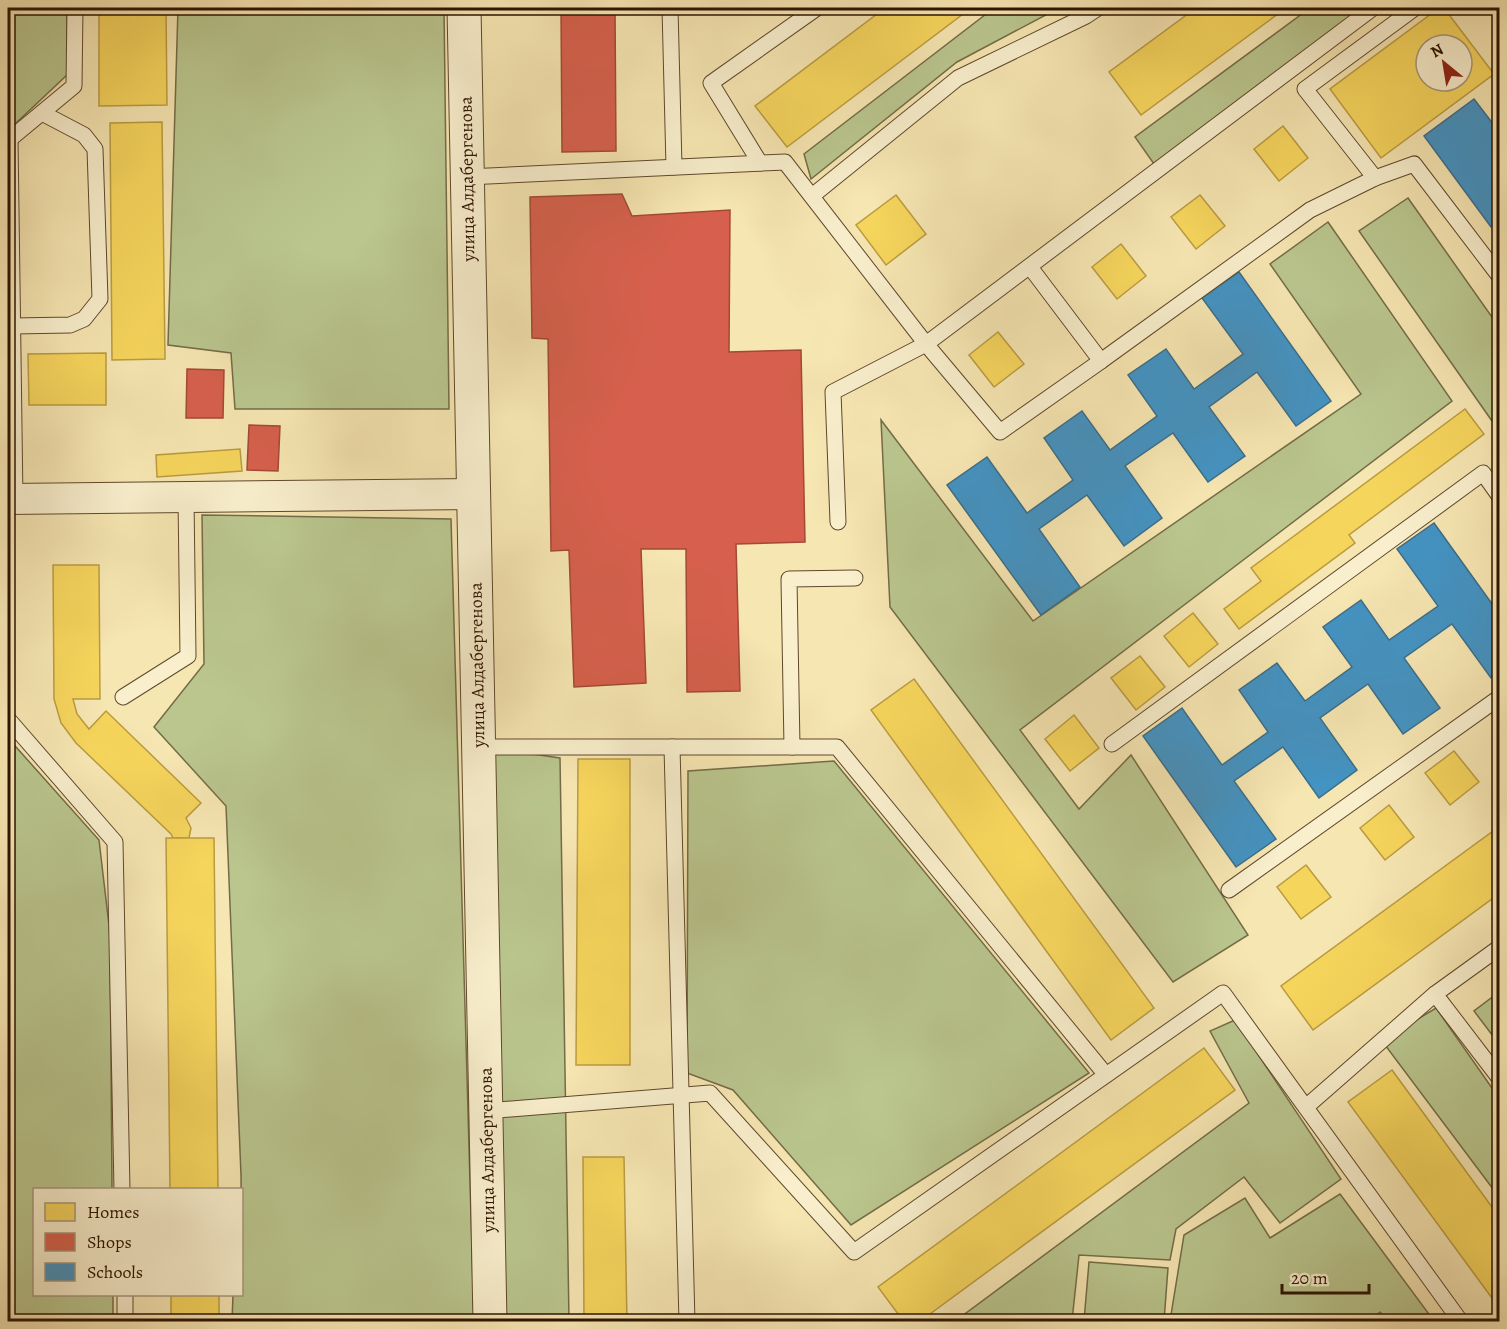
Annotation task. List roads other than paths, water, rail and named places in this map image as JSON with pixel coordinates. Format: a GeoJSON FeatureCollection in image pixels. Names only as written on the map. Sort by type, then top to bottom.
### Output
{"type":"FeatureCollection","features":[{"type":"Feature","properties":{"kind":"street","name":"улица Алдабергенова"},"geometry":{"type":"LineString","coordinates":[[464,8],[490,1322]]}},
{"type":"Feature","properties":{"kind":"street"},"geometry":{"type":"LineString","coordinates":[[11,499],[474,494]]}},
{"type":"Feature","properties":{"kind":"lane"},"geometry":{"type":"LineString","coordinates":[[11,499],[12,326],[9,137],[74,86],[75,8]]}},
{"type":"Feature","properties":{"kind":"lane"},"geometry":{"type":"LineString","coordinates":[[670,8],[674,167]]}},
{"type":"Feature","properties":{"kind":"lane"},"geometry":{"type":"LineString","coordinates":[[760,163],[711,83],[817,8]]}},
{"type":"Feature","properties":{"kind":"lane"},"geometry":{"type":"LineString","coordinates":[[812,196],[958,78],[1098,8]]}},
{"type":"Feature","properties":{"kind":"lane"},"geometry":{"type":"LineString","coordinates":[[838,522],[833,392],[926,344],[1373,8]]}},
{"type":"Feature","properties":{"kind":"lane"},"geometry":{"type":"LineString","coordinates":[[1375,178],[1305,89],[1414,8]]}},
{"type":"Feature","properties":{"kind":"lane"},"geometry":{"type":"LineString","coordinates":[[12,326],[70,325],[84,319],[100,298],[95,149],[84,135],[42,113]]}},
{"type":"Feature","properties":{"kind":"lane"},"geometry":{"type":"LineString","coordinates":[[467,177],[785,162],[926,344],[1000,432],[1310,210],[1375,178],[1414,164],[1500,277]]}},
{"type":"Feature","properties":{"kind":"lane"},"geometry":{"type":"LineString","coordinates":[[1030,267],[1101,361]]}},
{"type":"Feature","properties":{"kind":"lane"},"geometry":{"type":"LineString","coordinates":[[1112,744],[1483,473],[1500,497]]}},
{"type":"Feature","properties":{"kind":"lane"},"geometry":{"type":"LineString","coordinates":[[123,697],[188,656],[186,497]]}},
{"type":"Feature","properties":{"kind":"lane"},"geometry":{"type":"LineString","coordinates":[[792,747],[789,579],[855,578]]}},
{"type":"Feature","properties":{"kind":"lane"},"geometry":{"type":"LineString","coordinates":[[1229,890],[1500,697]]}},
{"type":"Feature","properties":{"kind":"lane"},"geometry":{"type":"LineString","coordinates":[[8,719],[115,842],[122,1188]]}},
{"type":"Feature","properties":{"kind":"lane"},"geometry":{"type":"LineString","coordinates":[[479,747],[837,747],[1106,1075]]}},
{"type":"Feature","properties":{"kind":"lane"},"geometry":{"type":"LineString","coordinates":[[672,747],[687,1322]]}},
{"type":"Feature","properties":{"kind":"lane"},"geometry":{"type":"LineString","coordinates":[[1306,1107],[1436,994],[1500,947]]}},
{"type":"Feature","properties":{"kind":"lane"},"geometry":{"type":"LineString","coordinates":[[486,1111],[710,1093],[854,1252],[1223,993],[1461,1322]]}},
{"type":"Feature","properties":{"kind":"lane"},"geometry":{"type":"LineString","coordinates":[[1436,994],[1500,1079]]}},
{"type":"Feature","properties":{"kind":"lane"},"geometry":{"type":"LineString","coordinates":[[125,1296],[125,1322]]}}]}
